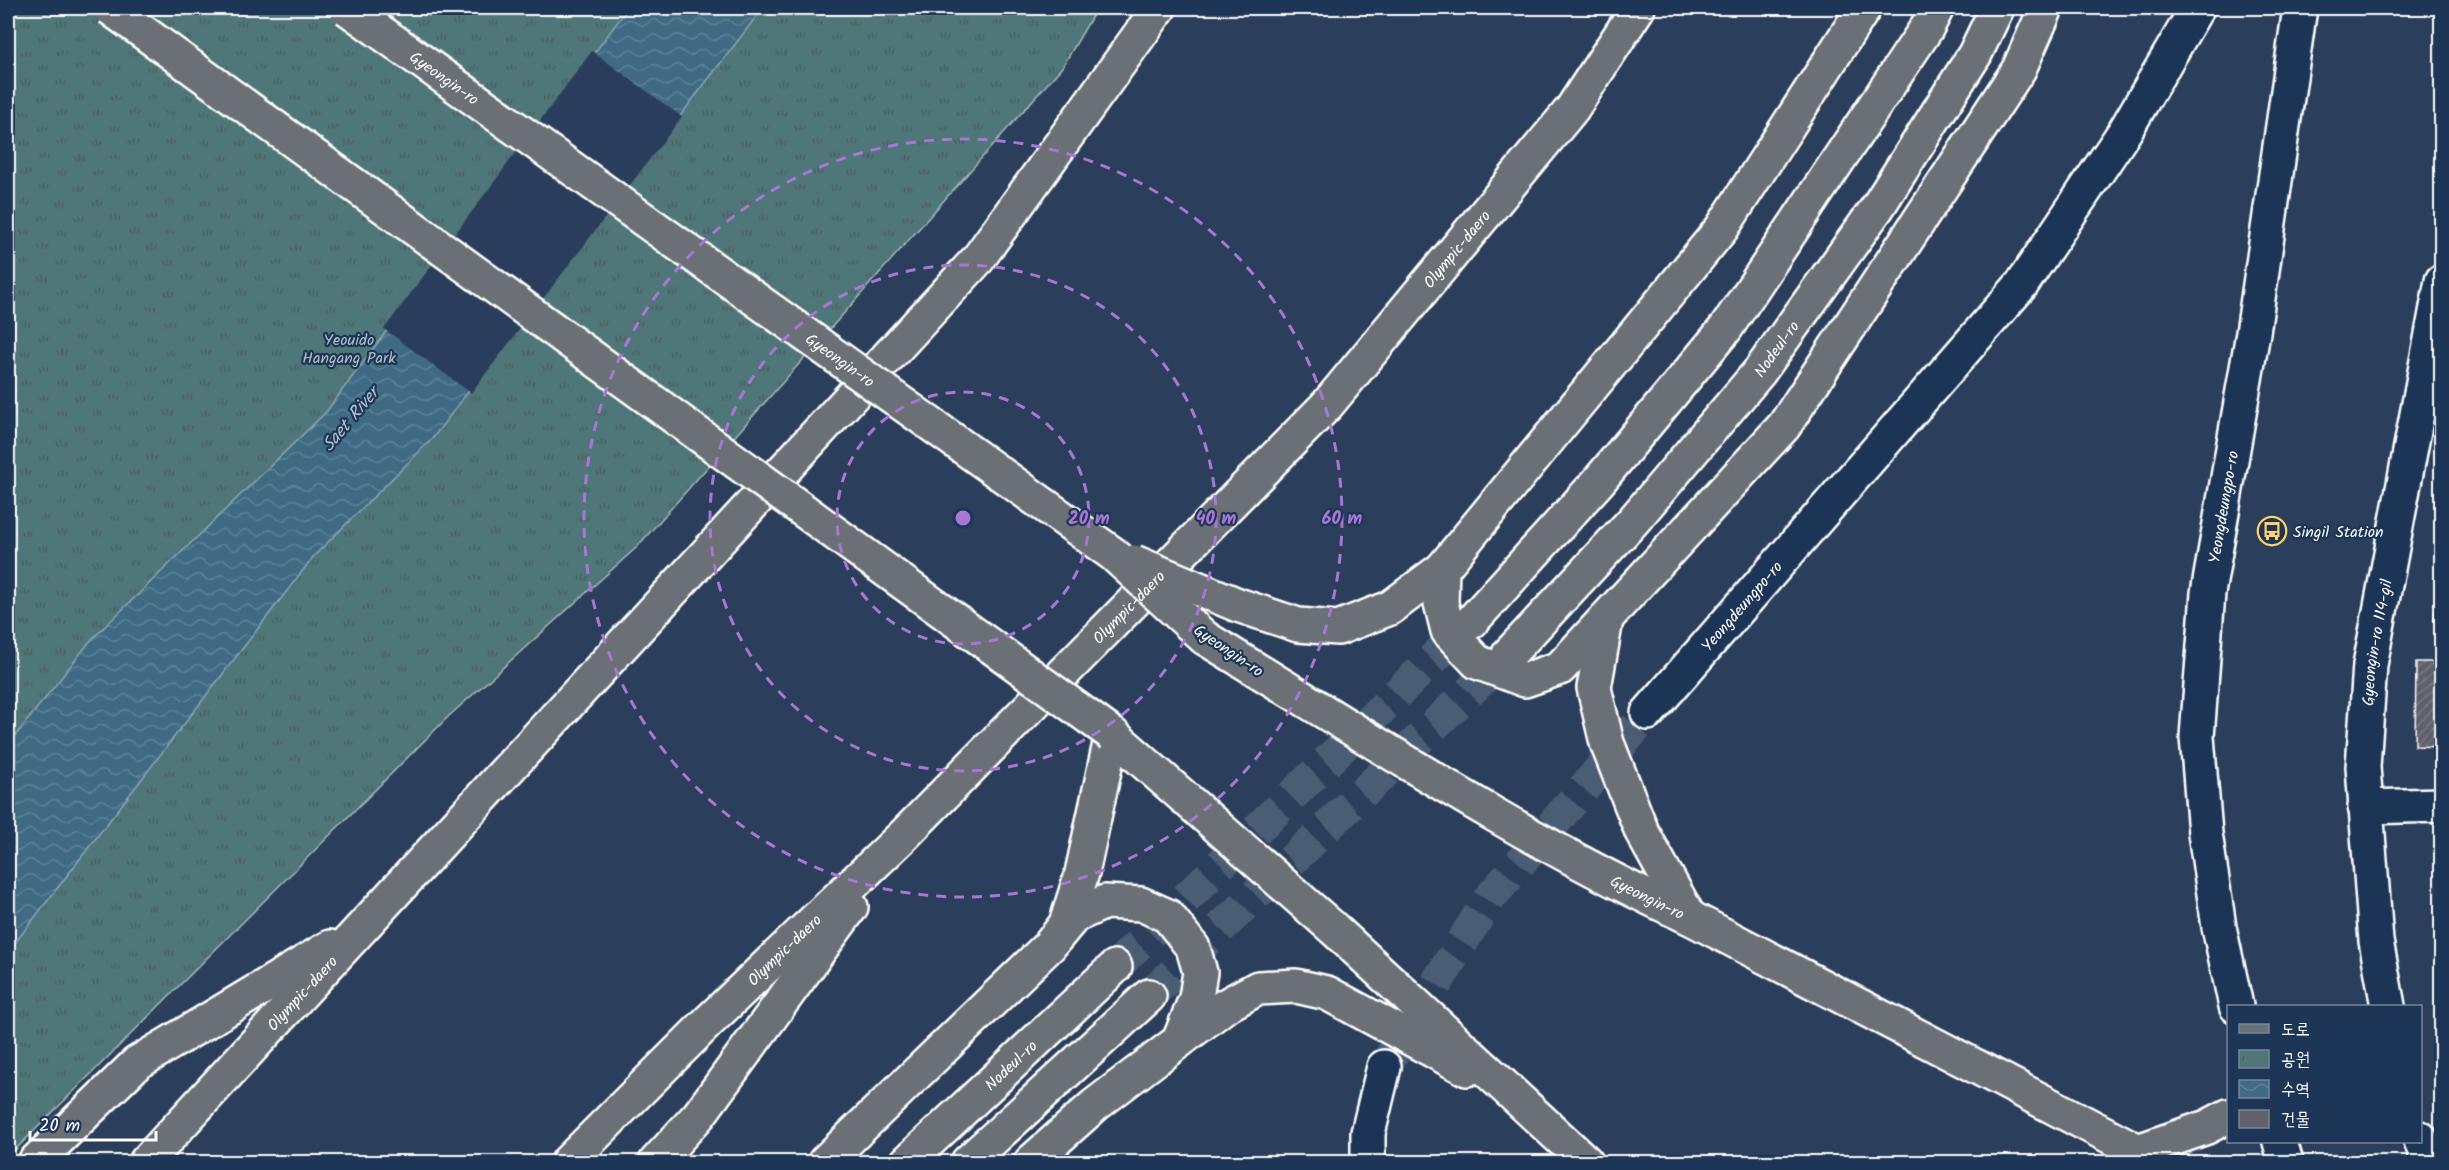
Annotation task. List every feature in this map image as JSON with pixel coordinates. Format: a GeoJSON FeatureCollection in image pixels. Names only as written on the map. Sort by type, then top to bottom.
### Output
{"type":"FeatureCollection","features":[{"type":"Feature","properties":{"kind":"main road"},"geometry":{"type":"LineString","coordinates":[[110,8],[1112,734],[1334,928],[1586,1162]]}},
{"type":"Feature","properties":{"kind":"main road","name":"Gyeongin-ro"},"geometry":{"type":"LineString","coordinates":[[347,8],[1113,554],[1205,639],[1452,790],[1634,891],[1689,917],[2144,1157]]}},
{"type":"Feature","properties":{"kind":"main road","name":"Olympic-daero"},"geometry":{"type":"LineString","coordinates":[[146,1162],[978,259],[1159,8]]}},
{"type":"Feature","properties":{"kind":"main road","name":"Olympic-daero"},"geometry":{"type":"LineString","coordinates":[[568,1162],[710,1021],[903,836],[1327,405],[1572,109],[1638,8]]}},
{"type":"Feature","properties":{"kind":"main road"},"geometry":{"type":"LineString","coordinates":[[1113,554],[1238,605],[1298,625],[1338,628],[1390,608],[1442,569],[1722,228],[1864,8]]}},
{"type":"Feature","properties":{"kind":"main road"},"geometry":{"type":"LineString","coordinates":[[1471,622],[1598,482],[1726,328],[1926,29],[1937,8]]}},
{"type":"Feature","properties":{"kind":"main road","name":"Nodeul-ro"},"geometry":{"type":"LineString","coordinates":[[1509,654],[1633,521],[1760,371],[1877,208],[1975,54],[1997,8]]}},
{"type":"Feature","properties":{"kind":"main road"},"geometry":{"type":"LineString","coordinates":[[1442,569],[1441,603],[1448,631],[1477,662],[1525,680],[1560,668],[1784,426],[2019,69],[2046,8]]}},
{"type":"Feature","properties":{"kind":"main road","name":"Yeongdeungpo-ro"},"geometry":{"type":"LineString","coordinates":[[1648,713],[2022,284],[2125,131],[2197,8]]}},
{"type":"Feature","properties":{"kind":"main road","name":"Yeongdeungpo-ro"},"geometry":{"type":"LineString","coordinates":[[2236,1005],[2220,927],[2205,833],[2197,738],[2208,593],[2253,333],[2300,8]]}},
{"type":"Feature","properties":{"kind":"main road","name":"Gyeongin-ro 114-gil"},"geometry":{"type":"LineString","coordinates":[[2388,1005],[2376,941],[2365,807],[2363,767],[2370,665],[2442,281]]}},
{"type":"Feature","properties":{"kind":"main road"},"geometry":{"type":"LineString","coordinates":[[1606,620],[1594,688],[1606,743],[1642,832],[1689,917]]}},
{"type":"Feature","properties":{"kind":"main road"},"geometry":{"type":"LineString","coordinates":[[1049,946],[1066,924],[1082,873],[1112,734]]}},
{"type":"Feature","properties":{"kind":"main road"},"geometry":{"type":"LineString","coordinates":[[2365,807],[2442,805]]}},
{"type":"Feature","properties":{"kind":"main road"},"geometry":{"type":"LineString","coordinates":[[656,1162],[699,1115],[903,836]]}},
{"type":"Feature","properties":{"kind":"main road"},"geometry":{"type":"LineString","coordinates":[[825,1162],[1049,946],[1074,916],[1105,903],[1141,904],[1168,916],[1193,948],[1200,972],[1196,998],[1179,1041]]}},
{"type":"Feature","properties":{"kind":"main road"},"geometry":{"type":"LineString","coordinates":[[35,1162],[137,1063],[357,931]]}},
{"type":"Feature","properties":{"kind":"main road","name":"Nodeul-ro"},"geometry":{"type":"LineString","coordinates":[[907,1162],[1115,967]]}},
{"type":"Feature","properties":{"kind":"main road"},"geometry":{"type":"LineString","coordinates":[[1031,1162],[1095,1105],[1225,1006],[1258,988],[1296,986],[1327,993],[1508,1091]]}},
{"type":"Feature","properties":{"kind":"main road"},"geometry":{"type":"LineString","coordinates":[[968,1162],[1149,996]]}},
{"type":"Feature","properties":{"kind":"main road"},"geometry":{"type":"LineString","coordinates":[[1368,1162],[1368,1133],[1384,1067]]}},
{"type":"Feature","properties":{"kind":"main road"},"geometry":{"type":"LineString","coordinates":[[2144,1157],[2227,1117]]}},
{"type":"Feature","properties":{"kind":"main road"},"geometry":{"type":"LineString","coordinates":[[2422,1141],[2429,1162]]}},
{"type":"Feature","properties":{"kind":"main road"},"geometry":{"type":"LineString","coordinates":[[2280,1143],[2286,1162]]}},
{"type":"Feature","properties":{"kind":"green space","name":"Yeouido Hangang Park"},"geometry":{"type":"Polygon","coordinates":[[[8,8],[1097,8],[1063,66],[636,548],[449,716],[8,1157],[8,8]]]}},
{"type":"Feature","properties":{"kind":"water","name":"Saet River"},"geometry":{"type":"Polygon","coordinates":[[[628,8],[763,8],[432,439],[314,556],[8,952],[8,745],[91,640],[326,412],[628,8]]]}},
{"type":"Feature","properties":{"kind":"pier"},"geometry":{"type":"Polygon","coordinates":[[[592,51],[682,117],[471,393],[384,329],[592,51]]]}},
{"type":"Feature","properties":{"kind":"building"},"geometry":{"type":"Polygon","coordinates":[[[2442,566],[2442,622],[2434,620],[2442,566]]]}},
{"type":"Feature","properties":{"kind":"building"},"geometry":{"type":"Polygon","coordinates":[[[2416,662],[2442,662],[2442,747],[2415,746],[2416,662]]]}},
{"type":"Feature","properties":{"kind":"tunnel"},"geometry":{"type":"LineString","coordinates":[[1115,967],[1471,622]]}},
{"type":"Feature","properties":{"kind":"tunnel"},"geometry":{"type":"LineString","coordinates":[[1149,996],[1509,654]]}},
{"type":"Feature","properties":{"kind":"tunnel"},"geometry":{"type":"LineString","coordinates":[[1384,1067],[1489,899],[1648,713]]}},
{"type":"Feature","properties":{"kind":"place","name":"Singil Station"},"geometry":{"type":"Point","coordinates":[2272,531]}}]}
